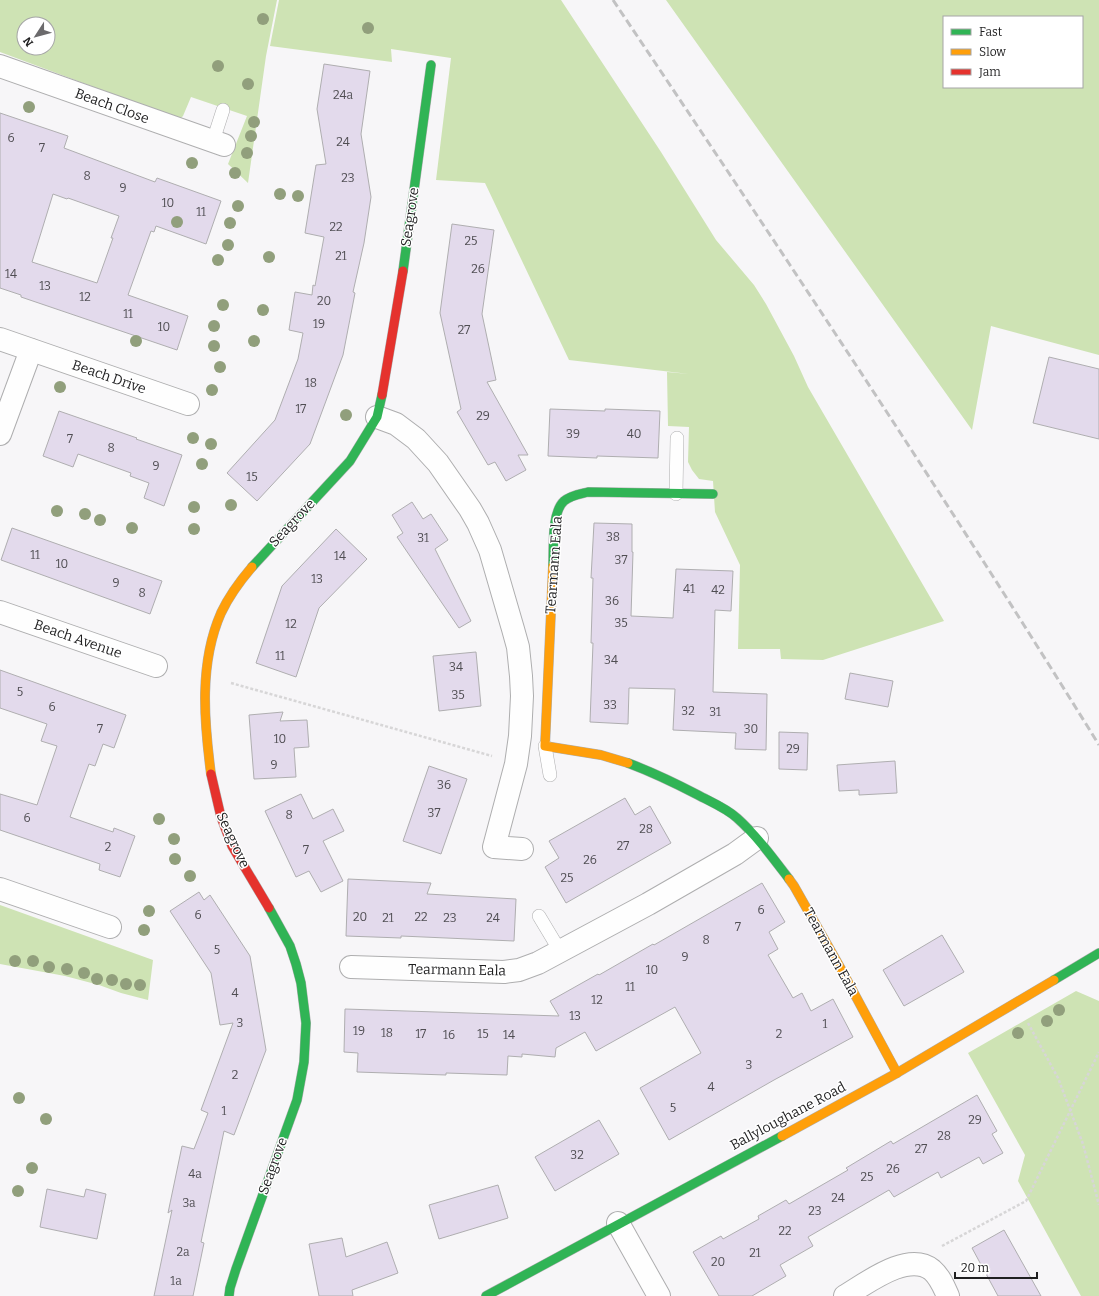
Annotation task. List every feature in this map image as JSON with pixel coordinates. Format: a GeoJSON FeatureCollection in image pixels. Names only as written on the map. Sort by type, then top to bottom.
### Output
{"type":"FeatureCollection","features":[{"type":"Feature","properties":{"kind":"street","name":"Seagrove"},"geometry":{"type":"LineString","coordinates":[[229,1296],[236,1269],[297,1096],[305,1056],[304,1018],[300,980],[290,947],[282,929],[232,846],[218,810],[208,752],[206,676],[215,628],[226,602],[234,589],[254,564],[350,461],[377,417],[384,389],[401,284],[431,65]]}},
{"type":"Feature","properties":{"kind":"street","name":"Beach Close"},"geometry":{"type":"LineString","coordinates":[[0,66],[218,143]]}},
{"type":"Feature","properties":{"kind":"street","name":"Beach Drive"},"geometry":{"type":"LineString","coordinates":[[0,339],[188,404]]}},
{"type":"Feature","properties":{"kind":"street"},"geometry":{"type":"LineString","coordinates":[[0,434],[31,350]]}},
{"type":"Feature","properties":{"kind":"street"},"geometry":{"type":"LineString","coordinates":[[377,417],[396,424],[406,431],[416,439],[438,463],[470,509],[486,541],[513,629],[520,661],[522,690],[522,715],[516,762],[494,847],[522,849]]}},
{"type":"Feature","properties":{"kind":"street","name":"Tearmann Eala"},"geometry":{"type":"LineString","coordinates":[[713,494],[588,492],[570,496],[562,503],[556,514],[555,522],[545,746],[615,758],[648,770],[728,811],[737,818],[770,852],[804,904],[854,991],[897,1073]]}},
{"type":"Feature","properties":{"kind":"street","name":"Beach Avenue"},"geometry":{"type":"LineString","coordinates":[[0,612],[156,666]]}},
{"type":"Feature","properties":{"kind":"street","name":"Tearmann Eala"},"geometry":{"type":"LineString","coordinates":[[351,967],[504,972],[519,970],[531,966],[648,904],[728,858],[757,838]]}},
{"type":"Feature","properties":{"kind":"street"},"geometry":{"type":"LineString","coordinates":[[0,889],[110,927]]}},
{"type":"Feature","properties":{"kind":"street","name":"Ballyloughane Road"},"geometry":{"type":"LineString","coordinates":[[486,1296],[618,1223],[897,1073],[1099,953]]}},
{"type":"Feature","properties":{"kind":"street"},"geometry":{"type":"LineString","coordinates":[[618,1223],[659,1296]]}},
{"type":"Feature","properties":{"kind":"street"},"geometry":{"type":"LineString","coordinates":[[846,1296],[899,1266],[917,1264],[924,1265],[938,1276],[948,1296]]}},
{"type":"Feature","properties":{"kind":"lane"},"geometry":{"type":"LineString","coordinates":[[218,143],[223,110]]}},
{"type":"Feature","properties":{"kind":"lane"},"geometry":{"type":"LineString","coordinates":[[676,494],[677,438]]}},
{"type":"Feature","properties":{"kind":"lane","name":"Tearmann Eala"},"geometry":{"type":"LineString","coordinates":[[545,746],[550,776]]}},
{"type":"Feature","properties":{"kind":"lane"},"geometry":{"type":"LineString","coordinates":[[539,916],[560,951]]}},
{"type":"Feature","properties":{"kind":"path"},"geometry":{"type":"LineString","coordinates":[[206,676],[516,762]]}},
{"type":"Feature","properties":{"kind":"path"},"geometry":{"type":"LineString","coordinates":[[1016,1002],[1058,1078],[1082,1144],[1099,1205]]}},
{"type":"Feature","properties":{"kind":"path"},"geometry":{"type":"LineString","coordinates":[[924,1265],[933,1251],[1026,1201],[1099,1052]]}},
{"type":"Feature","properties":{"kind":"green space"},"geometry":{"type":"Polygon","coordinates":[[[0,0],[277,0],[266,56],[248,183],[228,164],[247,116],[191,97],[183,116],[181,118],[177,118],[0,52],[0,0]]]}},
{"type":"Feature","properties":{"kind":"green space"},"geometry":{"type":"Polygon","coordinates":[[[279,0],[561,0],[661,152],[716,240],[754,285],[766,304],[794,356],[808,387],[944,621],[823,660],[781,659],[780,649],[738,649],[740,565],[715,512],[713,481],[699,479],[688,462],[689,427],[668,426],[667,372],[689,374],[569,360],[485,183],[436,180],[451,58],[391,49],[392,62],[270,46],[279,0]]]}},
{"type":"Feature","properties":{"kind":"green space"},"geometry":{"type":"Polygon","coordinates":[[[666,0],[1099,0],[1099,355],[991,326],[972,430],[666,0]]]}},
{"type":"Feature","properties":{"kind":"green space"},"geometry":{"type":"Polygon","coordinates":[[[0,905],[153,960],[148,1000],[65,976],[0,964],[0,905]]]}},
{"type":"Feature","properties":{"kind":"green space"},"geometry":{"type":"Polygon","coordinates":[[[1076,991],[1099,1001],[1099,1296],[1081,1296],[1018,1181],[1025,1155],[968,1053],[1076,991]]]}},
{"type":"Feature","properties":{"kind":"building"},"geometry":{"type":"Polygon","coordinates":[[[324,64],[370,71],[361,134],[371,197],[364,243],[353,292],[355,293],[343,355],[310,444],[257,501],[227,473],[275,420],[298,359],[303,333],[289,330],[295,292],[312,295],[324,237],[305,233],[316,165],[326,164],[317,109],[324,64]]]}},
{"type":"Feature","properties":{"kind":"building"},"geometry":{"type":"Polygon","coordinates":[[[0,113],[68,136],[64,148],[155,182],[157,178],[221,201],[206,244],[156,226],[154,232],[151,231],[128,295],[188,316],[177,350],[21,297],[21,295],[0,288],[0,113]],[[53,194],[32,262],[97,283],[119,216],[68,198],[67,199],[53,194]]]}},
{"type":"Feature","properties":{"kind":"building"},"geometry":{"type":"Polygon","coordinates":[[[452,224],[494,230],[482,314],[496,380],[487,382],[528,455],[518,455],[526,470],[506,481],[495,462],[488,465],[457,412],[461,409],[440,313],[452,224]]]}},
{"type":"Feature","properties":{"kind":"building"},"geometry":{"type":"Polygon","coordinates":[[[1049,357],[1099,369],[1099,439],[1033,423],[1049,357]]]}},
{"type":"Feature","properties":{"kind":"building"},"geometry":{"type":"Polygon","coordinates":[[[550,409],[660,411],[658,458],[548,456],[550,409]]]}},
{"type":"Feature","properties":{"kind":"building"},"geometry":{"type":"Polygon","coordinates":[[[59,411],[182,455],[164,506],[144,498],[149,483],[130,476],[131,473],[78,454],[73,467],[43,456],[59,411]]]}},
{"type":"Feature","properties":{"kind":"building"},"geometry":{"type":"Polygon","coordinates":[[[412,502],[423,519],[431,514],[448,540],[435,549],[471,621],[459,628],[397,537],[403,533],[392,515],[412,502]]]}},
{"type":"Feature","properties":{"kind":"building"},"geometry":{"type":"Polygon","coordinates":[[[594,523],[632,524],[633,552],[631,616],[673,618],[676,569],[733,571],[731,611],[715,610],[713,692],[767,694],[766,750],[735,749],[736,733],[673,730],[675,689],[629,688],[628,724],[590,722],[593,643],[591,643],[593,578],[591,578],[594,523]]]}},
{"type":"Feature","properties":{"kind":"building"},"geometry":{"type":"Polygon","coordinates":[[[12,528],[162,581],[150,614],[1,560],[12,528]]]}},
{"type":"Feature","properties":{"kind":"building"},"geometry":{"type":"Polygon","coordinates":[[[336,529],[367,559],[319,608],[296,677],[256,663],[282,586],[336,529]]]}},
{"type":"Feature","properties":{"kind":"building"},"geometry":{"type":"Polygon","coordinates":[[[476,652],[481,706],[439,711],[433,656],[476,652]]]}},
{"type":"Feature","properties":{"kind":"building"},"geometry":{"type":"Polygon","coordinates":[[[0,670],[126,715],[114,748],[103,744],[95,766],[89,764],[70,817],[113,832],[114,828],[135,836],[120,877],[99,870],[100,864],[0,830],[0,794],[37,805],[57,746],[41,741],[47,724],[0,708],[0,670]]]}},
{"type":"Feature","properties":{"kind":"building"},"geometry":{"type":"Polygon","coordinates":[[[850,673],[893,681],[888,707],[845,699],[850,673]]]}},
{"type":"Feature","properties":{"kind":"building"},"geometry":{"type":"Polygon","coordinates":[[[283,712],[280,721],[307,720],[309,747],[294,748],[296,777],[254,779],[249,715],[283,712]]]}},
{"type":"Feature","properties":{"kind":"building"},"geometry":{"type":"Polygon","coordinates":[[[779,732],[808,733],[807,770],[779,769],[779,732]]]}},
{"type":"Feature","properties":{"kind":"building"},"geometry":{"type":"Polygon","coordinates":[[[895,761],[897,793],[859,795],[859,790],[839,791],[837,765],[895,761]]]}},
{"type":"Feature","properties":{"kind":"building"},"geometry":{"type":"Polygon","coordinates":[[[429,766],[467,779],[441,854],[403,841],[429,766]]]}},
{"type":"Feature","properties":{"kind":"building"},"geometry":{"type":"Polygon","coordinates":[[[301,794],[313,819],[333,809],[344,831],[323,841],[343,881],[321,892],[309,871],[296,877],[265,811],[301,794]]]}},
{"type":"Feature","properties":{"kind":"building"},"geometry":{"type":"Polygon","coordinates":[[[625,798],[635,815],[650,806],[671,843],[566,903],[545,867],[559,858],[549,841],[625,798]]]}},
{"type":"Feature","properties":{"kind":"building"},"geometry":{"type":"Polygon","coordinates":[[[348,879],[431,883],[427,894],[516,899],[514,941],[401,936],[401,938],[346,936],[348,879]]]}},
{"type":"Feature","properties":{"kind":"building"},"geometry":{"type":"Polygon","coordinates":[[[762,883],[785,922],[769,932],[778,949],[768,955],[793,998],[802,993],[811,1011],[833,999],[853,1037],[669,1140],[640,1088],[701,1053],[675,1007],[596,1051],[585,1032],[556,1048],[555,1057],[522,1054],[522,1057],[508,1056],[507,1075],[446,1073],[446,1075],[357,1072],[358,1053],[344,1052],[345,1009],[559,1016],[550,1001],[653,944],[654,945],[762,883]]]}},
{"type":"Feature","properties":{"kind":"building"},"geometry":{"type":"Polygon","coordinates":[[[199,892],[204,900],[210,895],[250,956],[266,1050],[234,1135],[224,1131],[201,1242],[204,1243],[193,1296],[154,1296],[172,1210],[168,1213],[182,1146],[194,1149],[208,1113],[201,1110],[233,1023],[220,1025],[211,973],[170,911],[199,892]]]}},
{"type":"Feature","properties":{"kind":"building"},"geometry":{"type":"Polygon","coordinates":[[[942,935],[964,972],[904,1006],[883,970],[942,935]]]}},
{"type":"Feature","properties":{"kind":"building"},"geometry":{"type":"Polygon","coordinates":[[[977,1095],[997,1131],[992,1134],[1003,1153],[983,1164],[979,1157],[941,1178],[938,1172],[894,1197],[889,1190],[808,1237],[813,1246],[780,1265],[786,1276],[752,1296],[719,1296],[693,1252],[721,1236],[723,1239],[759,1219],[758,1216],[786,1200],[789,1204],[848,1170],[846,1168],[891,1141],[893,1144],[977,1095]]]}},
{"type":"Feature","properties":{"kind":"building"},"geometry":{"type":"Polygon","coordinates":[[[599,1120],[619,1154],[555,1191],[535,1157],[599,1120]]]}},
{"type":"Feature","properties":{"kind":"building"},"geometry":{"type":"Polygon","coordinates":[[[498,1185],[508,1218],[439,1239],[429,1205],[498,1185]]]}},
{"type":"Feature","properties":{"kind":"building"},"geometry":{"type":"Polygon","coordinates":[[[47,1189],[84,1197],[86,1189],[106,1194],[97,1239],[40,1227],[47,1189]]]}},
{"type":"Feature","properties":{"kind":"building"},"geometry":{"type":"Polygon","coordinates":[[[1004,1230],[1041,1296],[998,1296],[972,1248],[1004,1230]]]}},
{"type":"Feature","properties":{"kind":"building"},"geometry":{"type":"Polygon","coordinates":[[[342,1238],[346,1257],[387,1242],[398,1273],[352,1290],[353,1296],[319,1296],[309,1244],[342,1238]]]}},
{"type":"Feature","properties":{"kind":"railway"},"geometry":{"type":"LineString","coordinates":[[613,0],[920,463],[1099,745]]}},
{"type":"Feature","properties":{"kind":"traffic: fast"},"geometry":{"type":"LineString","coordinates":[[403,271],[431,65]]}},
{"type":"Feature","properties":{"kind":"traffic: fast"},"geometry":{"type":"LineString","coordinates":[[252,567],[350,461],[377,417],[382,395]]}},
{"type":"Feature","properties":{"kind":"traffic: fast"},"geometry":{"type":"LineString","coordinates":[[553,566],[555,522],[560,506],[570,497],[588,492],[713,494]]}},
{"type":"Feature","properties":{"kind":"traffic: fast"},"geometry":{"type":"LineString","coordinates":[[628,763],[681,786],[733,814],[771,855],[789,879]]}},
{"type":"Feature","properties":{"kind":"traffic: fast"},"geometry":{"type":"LineString","coordinates":[[229,1296],[236,1269],[297,1100],[304,1062],[306,1023],[301,983],[290,946],[269,908]]}},
{"type":"Feature","properties":{"kind":"traffic: fast"},"geometry":{"type":"LineString","coordinates":[[1054,980],[1099,953]]}},
{"type":"Feature","properties":{"kind":"traffic: fast"},"geometry":{"type":"LineString","coordinates":[[486,1296],[782,1136]]}},
{"type":"Feature","properties":{"kind":"traffic: slow"},"geometry":{"type":"LineString","coordinates":[[553,566],[545,746],[601,755],[628,763]]}},
{"type":"Feature","properties":{"kind":"traffic: slow"},"geometry":{"type":"LineString","coordinates":[[211,774],[205,713],[206,672],[209,652],[214,632],[224,607],[235,589],[252,567]]}},
{"type":"Feature","properties":{"kind":"traffic: slow"},"geometry":{"type":"LineString","coordinates":[[789,879],[841,969],[897,1073]]}},
{"type":"Feature","properties":{"kind":"traffic: slow"},"geometry":{"type":"LineString","coordinates":[[782,1136],[897,1073],[1054,980]]}},
{"type":"Feature","properties":{"kind":"traffic: jam"},"geometry":{"type":"LineString","coordinates":[[382,395],[403,271]]}},
{"type":"Feature","properties":{"kind":"traffic: jam"},"geometry":{"type":"LineString","coordinates":[[211,774],[221,817],[232,846],[269,908]]}}]}
